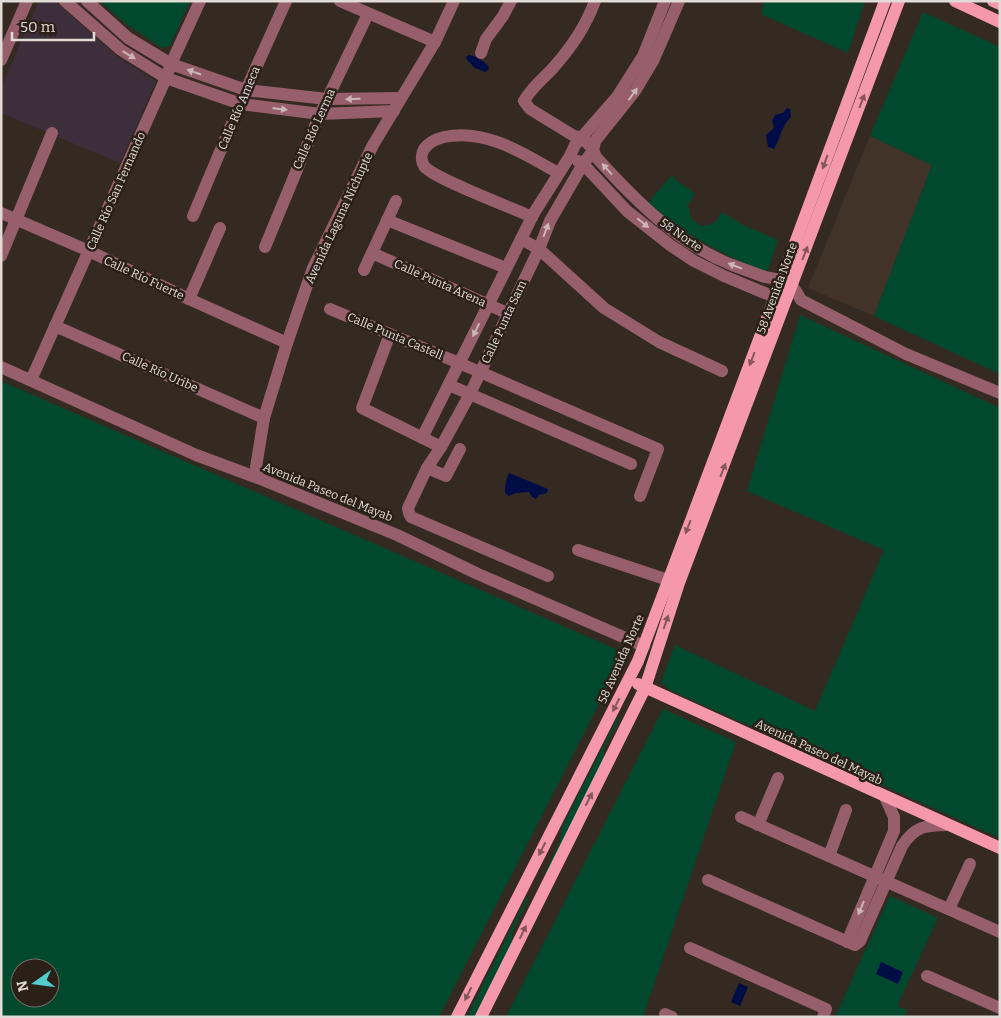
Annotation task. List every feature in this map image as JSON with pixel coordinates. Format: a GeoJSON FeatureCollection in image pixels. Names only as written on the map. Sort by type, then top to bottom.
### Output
{"type":"FeatureCollection","features":[{"type":"Feature","properties":{"kind":"main road","name":"58 Avenida Norte"},"geometry":{"type":"LineString","coordinates":[[787,283],[885,1]]}},
{"type":"Feature","properties":{"kind":"main road","name":"58 Avenida Norte"},"geometry":{"type":"LineString","coordinates":[[787,283],[899,1]]}},
{"type":"Feature","properties":{"kind":"main road"},"geometry":{"type":"LineString","coordinates":[[955,1],[1000,22]]}},
{"type":"Feature","properties":{"kind":"main road"},"geometry":{"type":"LineString","coordinates":[[994,1],[1000,4]]}},
{"type":"Feature","properties":{"kind":"main road"},"geometry":{"type":"LineString","coordinates":[[781,300],[787,283]]}},
{"type":"Feature","properties":{"kind":"main road","name":"58 Avenida Norte"},"geometry":{"type":"LineString","coordinates":[[457,1017],[644,646],[668,580],[781,300]]}},
{"type":"Feature","properties":{"kind":"main road","name":"58 Avenida Norte"},"geometry":{"type":"LineString","coordinates":[[645,688],[679,583],[781,300]]}},
{"type":"Feature","properties":{"kind":"main road","name":"Avenida Paseo del Mayab"},"geometry":{"type":"LineString","coordinates":[[628,680],[1000,848]]}},
{"type":"Feature","properties":{"kind":"main road"},"geometry":{"type":"LineString","coordinates":[[481,1017],[645,688]]}},
{"type":"Feature","properties":{"kind":"main road"},"geometry":{"type":"LineString","coordinates":[[526,880],[544,890]]}},
{"type":"Feature","properties":{"kind":"street"},"geometry":{"type":"LineString","coordinates":[[1,60],[5,42],[27,1]]}},
{"type":"Feature","properties":{"kind":"street"},"geometry":{"type":"LineString","coordinates":[[65,1],[121,50],[166,78],[241,104],[320,114],[394,111]]}},
{"type":"Feature","properties":{"kind":"street"},"geometry":{"type":"LineString","coordinates":[[88,1],[128,38],[171,64],[246,90],[327,99],[402,98]]}},
{"type":"Feature","properties":{"kind":"street","name":"Calle Río San Fernando"},"geometry":{"type":"LineString","coordinates":[[31,380],[200,1]]}},
{"type":"Feature","properties":{"kind":"street","name":"Calle Río Ameca"},"geometry":{"type":"LineString","coordinates":[[193,216],[286,1]]}},
{"type":"Feature","properties":{"kind":"street"},"geometry":{"type":"LineString","coordinates":[[340,1],[436,42]]}},
{"type":"Feature","properties":{"kind":"street","name":"Avenida Laguna Nichupte"},"geometry":{"type":"LineString","coordinates":[[258,478],[256,466],[264,418],[313,268],[373,145],[436,42],[454,1]]}},
{"type":"Feature","properties":{"kind":"street"},"geometry":{"type":"LineString","coordinates":[[481,53],[486,39],[504,16],[511,1]]}},
{"type":"Feature","properties":{"kind":"street"},"geometry":{"type":"LineString","coordinates":[[582,138],[574,136],[530,109],[524,101],[530,91],[553,68],[581,32],[595,1]]}},
{"type":"Feature","properties":{"kind":"street","name":"Calle Punta Sam"},"geometry":{"type":"LineString","coordinates":[[422,438],[532,216],[575,145],[617,97],[643,56],[665,1]]}},
{"type":"Feature","properties":{"kind":"street","name":"Calle Punta Sam"},"geometry":{"type":"LineString","coordinates":[[548,576],[412,517],[408,508],[427,468],[441,447],[470,394],[539,249],[550,221],[583,164],[593,151],[595,141],[635,91],[653,61],[679,1]]}},
{"type":"Feature","properties":{"kind":"street","name":"Calle Río Lerma"},"geometry":{"type":"LineString","coordinates":[[265,246],[320,114],[368,14]]}},
{"type":"Feature","properties":{"kind":"street"},"geometry":{"type":"LineString","coordinates":[[1,256],[52,133]]}},
{"type":"Feature","properties":{"kind":"street"},"geometry":{"type":"LineString","coordinates":[[532,216],[440,178],[425,167],[421,160],[427,144],[448,136],[463,135],[482,138],[506,145],[558,173]]}},
{"type":"Feature","properties":{"kind":"street","name":"58 Norte"},"geometry":{"type":"LineString","coordinates":[[582,138],[628,193],[655,216],[699,248],[730,264],[787,283]]}},
{"type":"Feature","properties":{"kind":"street","name":"58 Norte"},"geometry":{"type":"LineString","coordinates":[[570,156],[583,164],[627,211],[670,245],[694,261],[781,300]]}},
{"type":"Feature","properties":{"kind":"street"},"geometry":{"type":"LineString","coordinates":[[364,270],[396,201]]}},
{"type":"Feature","properties":{"kind":"street","name":"Calle Río Fuerte"},"geometry":{"type":"LineString","coordinates":[[1,213],[89,251],[188,299],[287,343]]}},
{"type":"Feature","properties":{"kind":"street"},"geometry":{"type":"LineString","coordinates":[[387,220],[506,268]]}},
{"type":"Feature","properties":{"kind":"street"},"geometry":{"type":"LineString","coordinates":[[188,299],[220,228]]}},
{"type":"Feature","properties":{"kind":"street"},"geometry":{"type":"LineString","coordinates":[[521,239],[539,249],[604,308],[659,342],[722,371]]}},
{"type":"Feature","properties":{"kind":"street"},"geometry":{"type":"LineString","coordinates":[[694,261],[699,248]]}},
{"type":"Feature","properties":{"kind":"street","name":"Calle Punta Arena"},"geometry":{"type":"LineString","coordinates":[[372,253],[507,313]]}},
{"type":"Feature","properties":{"kind":"street"},"geometry":{"type":"LineString","coordinates":[[787,283],[801,300],[906,354],[1000,393]]}},
{"type":"Feature","properties":{"kind":"street"},"geometry":{"type":"LineString","coordinates":[[781,300],[801,300]]}},
{"type":"Feature","properties":{"kind":"street","name":"Calle Punta Castell"},"geometry":{"type":"LineString","coordinates":[[330,309],[658,449],[640,496]]}},
{"type":"Feature","properties":{"kind":"street","name":"Calle Río Uribe"},"geometry":{"type":"LineString","coordinates":[[55,326],[264,418]]}},
{"type":"Feature","properties":{"kind":"street"},"geometry":{"type":"LineString","coordinates":[[390,334],[362,408],[441,447]]}},
{"type":"Feature","properties":{"kind":"street","name":"Avenida Paseo del Mayab"},"geometry":{"type":"LineString","coordinates":[[1,367],[196,455],[258,478],[397,535],[478,574],[644,646]]}},
{"type":"Feature","properties":{"kind":"street"},"geometry":{"type":"LineString","coordinates":[[449,384],[631,464]]}},
{"type":"Feature","properties":{"kind":"street"},"geometry":{"type":"LineString","coordinates":[[427,468],[446,476],[460,449]]}},
{"type":"Feature","properties":{"kind":"street"},"geometry":{"type":"LineString","coordinates":[[578,550],[668,580]]}},
{"type":"Feature","properties":{"kind":"street"},"geometry":{"type":"LineString","coordinates":[[758,825],[778,778]]}},
{"type":"Feature","properties":{"kind":"street"},"geometry":{"type":"LineString","coordinates":[[885,797],[894,817],[894,831],[897,843]]}},
{"type":"Feature","properties":{"kind":"street"},"geometry":{"type":"LineString","coordinates":[[829,856],[846,810]]}},
{"type":"Feature","properties":{"kind":"street"},"geometry":{"type":"LineString","coordinates":[[741,817],[1000,932]]}},
{"type":"Feature","properties":{"kind":"street"},"geometry":{"type":"LineString","coordinates":[[708,880],[846,942],[881,878],[897,843],[928,825],[948,825]]}},
{"type":"Feature","properties":{"kind":"street"},"geometry":{"type":"LineString","coordinates":[[949,910],[970,864]]}},
{"type":"Feature","properties":{"kind":"street"},"geometry":{"type":"LineString","coordinates":[[690,948],[826,1009],[823,1017]]}},
{"type":"Feature","properties":{"kind":"street"},"geometry":{"type":"LineString","coordinates":[[926,976],[1000,1008]]}},
{"type":"Feature","properties":{"kind":"shaded area"},"geometry":{"type":"Polygon","coordinates":[[[39,1],[55,1],[118,57],[156,81],[120,163],[1,113],[1,88],[39,1]]]}},
{"type":"Feature","properties":{"kind":"shaded area"},"geometry":{"type":"Polygon","coordinates":[[[469,55],[484,62],[489,67],[488,70],[485,72],[475,68],[467,60],[466,57],[469,55]]]}},
{"type":"Feature","properties":{"kind":"shaded area"},"geometry":{"type":"Polygon","coordinates":[[[787,108],[790,109],[791,117],[785,124],[774,149],[768,147],[766,135],[774,128],[772,121],[775,115],[783,113],[787,108]]]}},
{"type":"Feature","properties":{"kind":"shaded area"},"geometry":{"type":"Polygon","coordinates":[[[870,136],[932,165],[874,316],[808,288],[870,136]]]}},
{"type":"Feature","properties":{"kind":"shaded area"},"geometry":{"type":"Polygon","coordinates":[[[509,473],[548,489],[547,493],[539,495],[536,499],[529,492],[516,493],[509,496],[505,493],[509,473]]]}},
{"type":"Feature","properties":{"kind":"shaded area"},"geometry":{"type":"Polygon","coordinates":[[[881,962],[903,972],[898,984],[876,974],[881,962]]]}},
{"type":"Feature","properties":{"kind":"shaded area"},"geometry":{"type":"Polygon","coordinates":[[[739,983],[748,987],[740,1006],[731,1002],[739,983]]]}},
{"type":"Feature","properties":{"kind":"green space"},"geometry":{"type":"Polygon","coordinates":[[[99,1],[190,1],[170,46],[162,48],[126,24],[99,1]]]}},
{"type":"Feature","properties":{"kind":"green space"},"geometry":{"type":"Polygon","coordinates":[[[764,1],[865,1],[848,53],[761,14],[764,1]]]}},
{"type":"Feature","properties":{"kind":"green space"},"geometry":{"type":"Polygon","coordinates":[[[923,12],[1000,47],[1000,374],[874,316],[932,165],[870,136],[923,12]]]}},
{"type":"Feature","properties":{"kind":"green space"},"geometry":{"type":"Polygon","coordinates":[[[672,175],[695,194],[688,205],[691,218],[701,226],[714,222],[722,212],[743,225],[778,240],[768,270],[762,271],[702,242],[647,204],[672,175]]]}},
{"type":"Feature","properties":{"kind":"green space"},"geometry":{"type":"Polygon","coordinates":[[[800,315],[1000,408],[1000,838],[670,690],[661,682],[675,645],[815,711],[884,550],[747,491],[800,315]]]}},
{"type":"Feature","properties":{"kind":"green space"},"geometry":{"type":"Polygon","coordinates":[[[1,381],[625,653],[439,1017],[1,1017],[1,381]]]}},
{"type":"Feature","properties":{"kind":"green space"},"geometry":{"type":"Polygon","coordinates":[[[663,709],[736,742],[643,1017],[506,1017],[663,709]]]}},
{"type":"Feature","properties":{"kind":"green space"},"geometry":{"type":"Polygon","coordinates":[[[618,717],[620,718],[604,749],[604,761],[546,874],[560,841],[562,827],[618,717]]]}},
{"type":"Feature","properties":{"kind":"green space"},"geometry":{"type":"Polygon","coordinates":[[[890,896],[938,918],[897,1006],[907,1010],[905,1017],[835,1017],[890,896]]]}},
{"type":"Feature","properties":{"kind":"green space"},"geometry":{"type":"Polygon","coordinates":[[[527,897],[529,898],[513,931],[512,943],[474,1017],[467,1017],[527,897]]]}}]}
